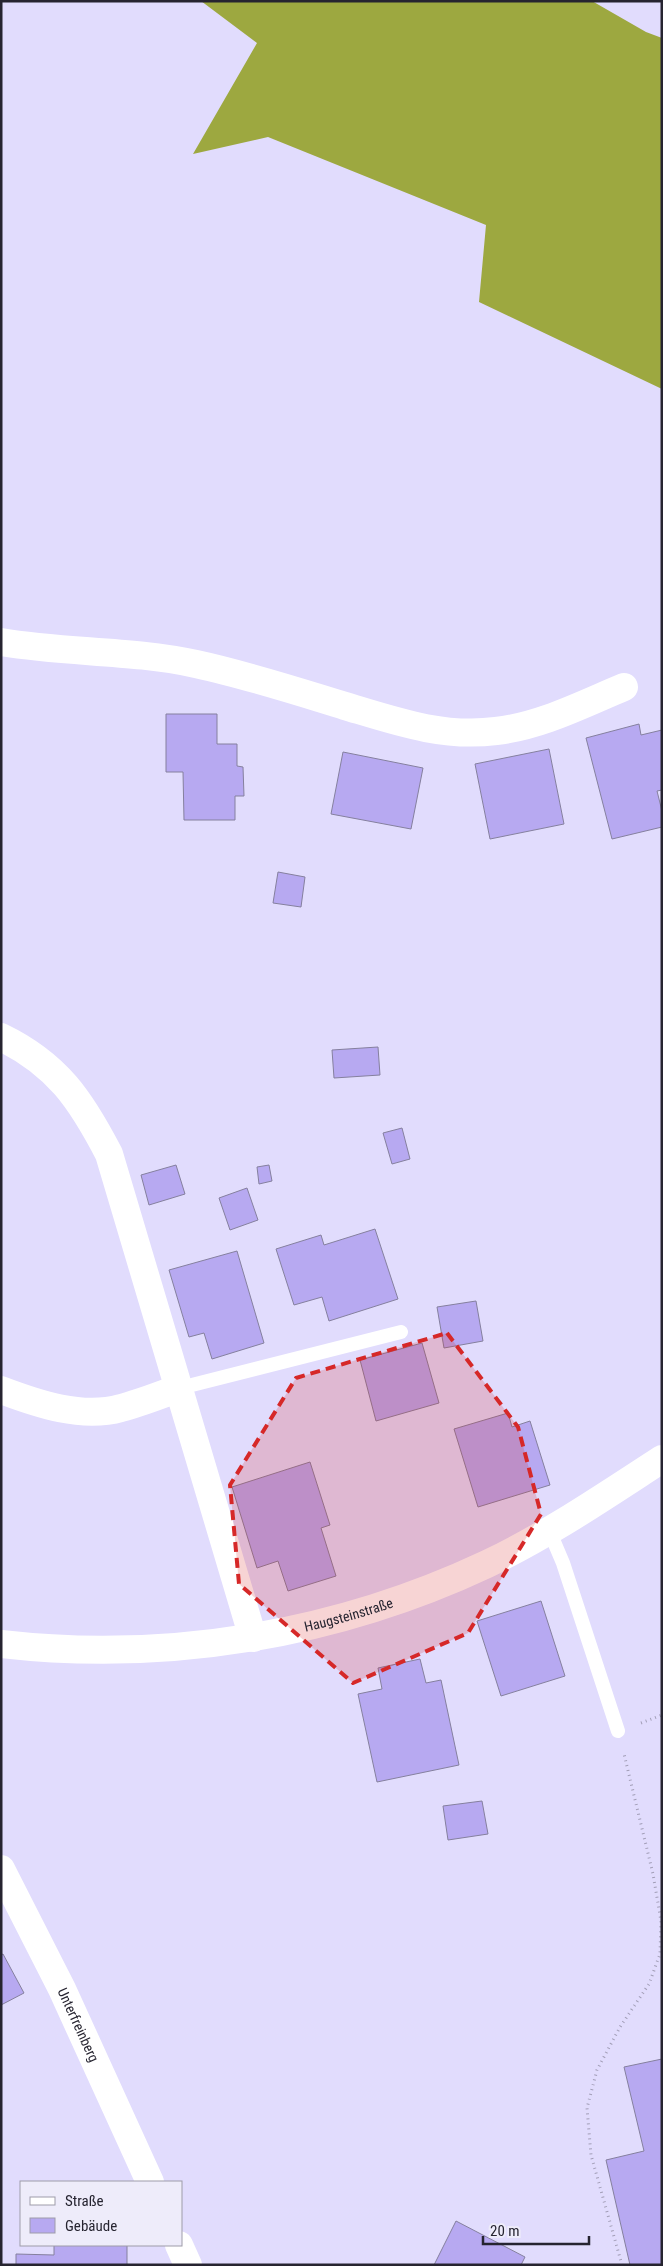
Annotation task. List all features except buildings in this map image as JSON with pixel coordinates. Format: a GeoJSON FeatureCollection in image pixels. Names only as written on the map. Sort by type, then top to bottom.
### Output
{"type":"FeatureCollection","features":[{"type":"Feature","properties":{"kind":"street"},"geometry":{"type":"LineString","coordinates":[[1,642],[25,646],[149,655],[195,664],[250,676],[417,728],[460,734],[497,731],[529,725],[624,687]]}},
{"type":"Feature","properties":{"kind":"street"},"geometry":{"type":"LineString","coordinates":[[1,1037],[26,1049],[57,1075],[94,1124],[110,1154],[253,1638]]}},
{"type":"Feature","properties":{"kind":"street"},"geometry":{"type":"LineString","coordinates":[[1,1390],[28,1400],[66,1409],[95,1412],[120,1409],[180,1388]]}},
{"type":"Feature","properties":{"kind":"street","name":"Haugsteinstraße"},"geometry":{"type":"LineString","coordinates":[[1,1644],[70,1650],[131,1650],[193,1646],[253,1638],[321,1623],[386,1605],[488,1563],[549,1530],[662,1459]]}},
{"type":"Feature","properties":{"kind":"street","name":"Unterfreinberg"},"geometry":{"type":"LineString","coordinates":[[1,1869],[62,1989],[150,2181]]}},
{"type":"Feature","properties":{"kind":"street"},"geometry":{"type":"LineString","coordinates":[[178,2246],[188,2265]]}},
{"type":"Feature","properties":{"kind":"lane"},"geometry":{"type":"LineString","coordinates":[[180,1388],[401,1332]]}},
{"type":"Feature","properties":{"kind":"lane"},"geometry":{"type":"LineString","coordinates":[[549,1530],[576,1599],[618,1731]]}},
{"type":"Feature","properties":{"kind":"path"},"geometry":{"type":"LineString","coordinates":[[618,1731],[653,1874],[661,1921],[660,1954],[649,1984],[620,2027],[597,2070],[587,2108],[591,2155],[622,2265]]}},
{"type":"Feature","properties":{"kind":"highlighted area"},"geometry":{"type":"Polygon","coordinates":[[[447,1333],[518,1427],[541,1514],[468,1633],[353,1683],[239,1584],[230,1485],[296,1378],[447,1333]]]}},
{"type":"Feature","properties":{"kind":"green space"},"geometry":{"type":"Polygon","coordinates":[[[201,1],[592,1],[646,32],[662,38],[662,389],[479,302],[486,225],[268,137],[193,154],[257,43],[201,1]]]}}]}
